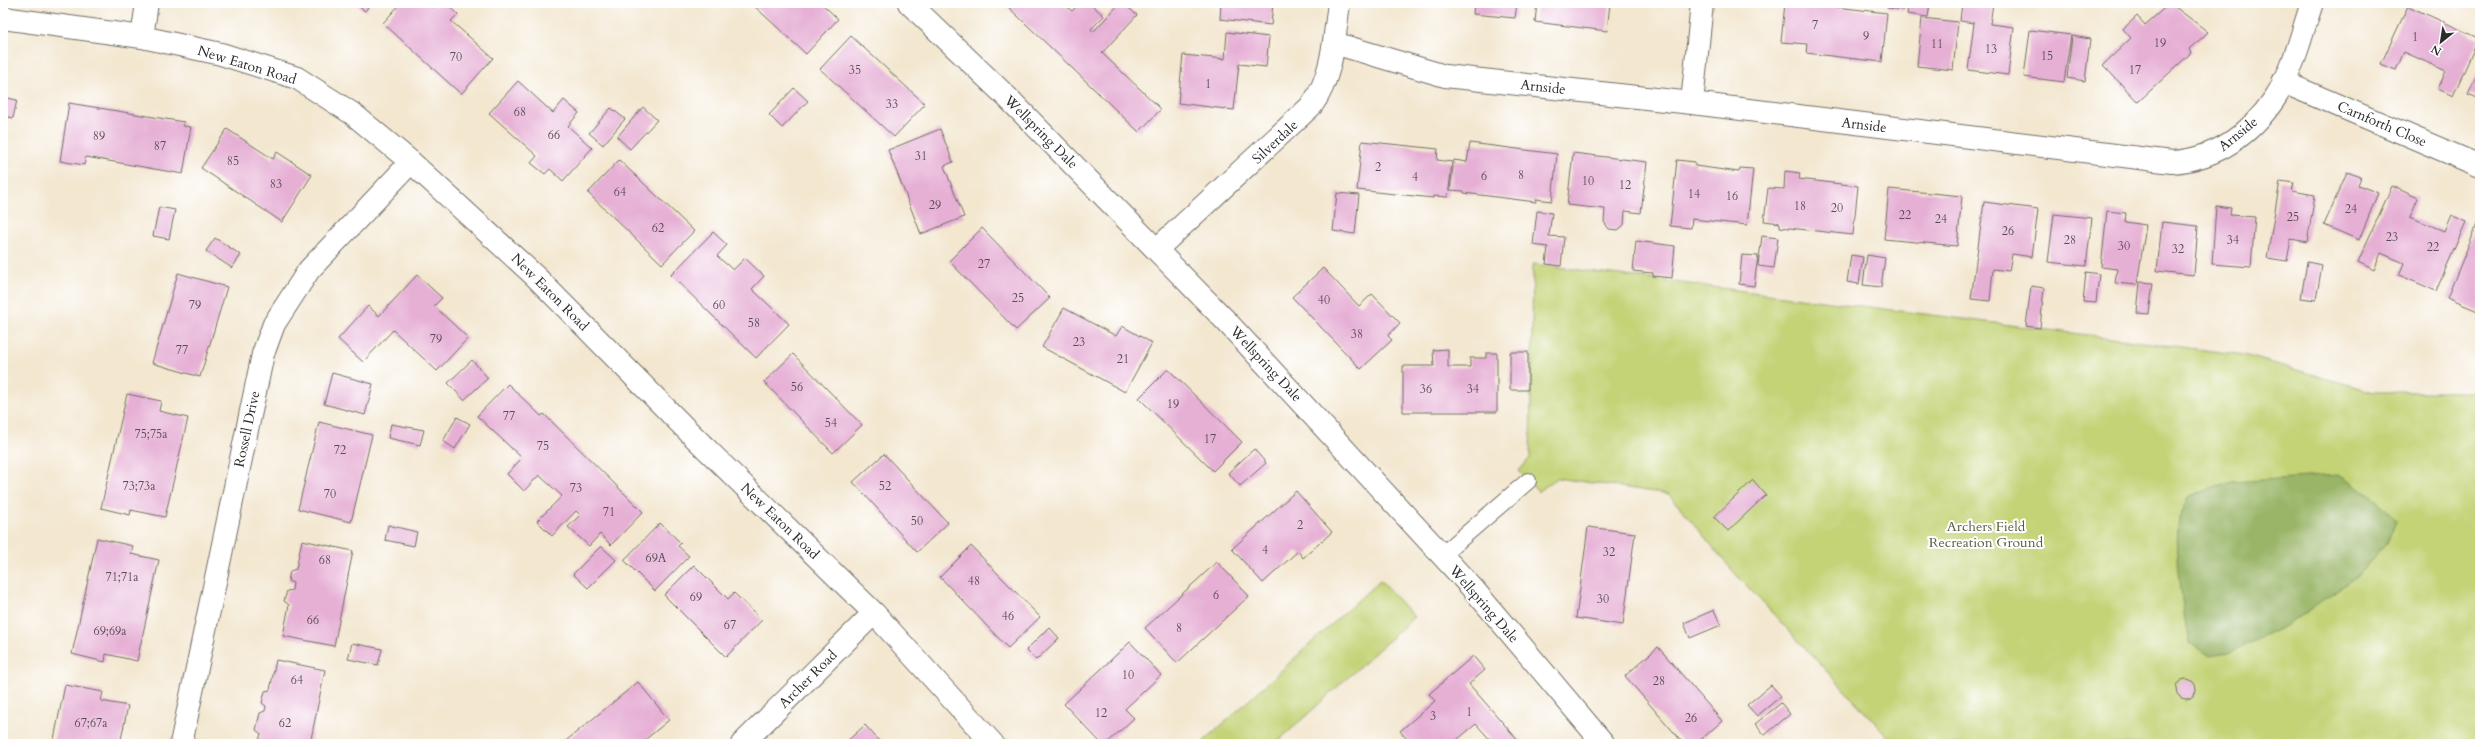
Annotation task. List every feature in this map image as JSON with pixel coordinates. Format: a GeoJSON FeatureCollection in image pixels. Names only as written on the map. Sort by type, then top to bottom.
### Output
{"type":"FeatureCollection","features":[{"type":"Feature","properties":{"kind":"street"},"geometry":{"type":"LineString","coordinates":[[142,37],[147,3]]}},
{"type":"Feature","properties":{"kind":"street","name":"Wellspring Dale"},"geometry":{"type":"LineString","coordinates":[[909,3],[1009,99],[1226,321],[1442,555],[1604,744]]}},
{"type":"Feature","properties":{"kind":"street","name":"Silverdale"},"geometry":{"type":"LineString","coordinates":[[1157,249],[1312,105],[1326,78],[1334,43],[1339,3]]}},
{"type":"Feature","properties":{"kind":"street"},"geometry":{"type":"LineString","coordinates":[[1692,103],[1702,3]]}},
{"type":"Feature","properties":{"kind":"street","name":"Arnside"},"geometry":{"type":"LineString","coordinates":[[1334,43],[1445,76],[1692,103],[2172,162],[2193,161],[2224,148],[2261,115],[2276,98],[2312,3]]}},
{"type":"Feature","properties":{"kind":"street","name":"New Eaton Road"},"geometry":{"type":"LineString","coordinates":[[3,18],[142,37],[221,54],[297,78],[353,114],[411,162],[536,277],[685,428],[874,613],[993,744]]}},
{"type":"Feature","properties":{"kind":"street","name":"Carnforth Close"},"geometry":{"type":"LineString","coordinates":[[2283,82],[2480,166]]}},
{"type":"Feature","properties":{"kind":"street","name":"Rossell Drive"},"geometry":{"type":"LineString","coordinates":[[181,744],[263,354],[274,324],[309,270],[411,162]]}},
{"type":"Feature","properties":{"kind":"street","name":"Archer Road"},"geometry":{"type":"LineString","coordinates":[[742,744],[874,613]]}},
{"type":"Feature","properties":{"kind":"lane"},"geometry":{"type":"LineString","coordinates":[[1442,555],[1528,481]]}},
{"type":"Feature","properties":{"kind":"green space","name":"Archers Field Recreation Ground"},"geometry":{"type":"Polygon","coordinates":[[[1533,264],[2244,355],[2374,392],[2480,392],[2480,744],[1895,744],[1731,569],[1669,494],[1557,478],[1538,492],[1519,471],[1530,458],[1533,264]]]}},
{"type":"Feature","properties":{"kind":"green space"},"geometry":{"type":"Polygon","coordinates":[[[2339,475],[2356,484],[2370,495],[2396,520],[2387,543],[2358,575],[2286,626],[2229,653],[2209,656],[2189,643],[2178,563],[2178,532],[2180,516],[2189,496],[2232,482],[2339,475]]]}},
{"type":"Feature","properties":{"kind":"green space"},"geometry":{"type":"Polygon","coordinates":[[[1380,580],[1414,617],[1275,744],[1201,744],[1380,580]]]}},
{"type":"Feature","properties":{"kind":"building"},"geometry":{"type":"Polygon","coordinates":[[[353,3],[371,3],[365,11],[353,3]]]}},
{"type":"Feature","properties":{"kind":"building"},"geometry":{"type":"Polygon","coordinates":[[[401,3],[430,3],[435,7],[438,3],[446,3],[458,14],[451,21],[493,58],[461,94],[383,23],[401,3]]]}},
{"type":"Feature","properties":{"kind":"building"},"geometry":{"type":"Polygon","coordinates":[[[751,3],[821,3],[838,19],[806,54],[751,3]]]}},
{"type":"Feature","properties":{"kind":"building"},"geometry":{"type":"Polygon","coordinates":[[[1004,3],[1063,3],[1072,11],[1080,3],[1090,3],[1104,16],[1091,29],[1093,32],[1120,3],[1123,3],[1137,15],[1102,53],[1161,109],[1139,132],[1004,3]]]}},
{"type":"Feature","properties":{"kind":"building"},"geometry":{"type":"Polygon","coordinates":[[[1221,3],[1273,3],[1271,25],[1220,19],[1221,3]]]}},
{"type":"Feature","properties":{"kind":"building"},"geometry":{"type":"Polygon","coordinates":[[[1474,3],[1517,3],[1515,18],[1473,14],[1474,3]]]}},
{"type":"Feature","properties":{"kind":"building"},"geometry":{"type":"Polygon","coordinates":[[[1537,3],[1610,3],[1607,31],[1535,22],[1537,3]]]}},
{"type":"Feature","properties":{"kind":"building"},"geometry":{"type":"Polygon","coordinates":[[[1785,3],[1828,3],[1828,6],[1887,13],[1882,62],[1806,53],[1807,44],[1781,42],[1785,3]]]}},
{"type":"Feature","properties":{"kind":"building"},"geometry":{"type":"Polygon","coordinates":[[[1887,3],[1904,3],[1904,10],[1887,8],[1887,3]]]}},
{"type":"Feature","properties":{"kind":"building"},"geometry":{"type":"Polygon","coordinates":[[[1908,3],[1930,3],[1928,17],[1907,14],[1908,3]]]}},
{"type":"Feature","properties":{"kind":"building"},"geometry":{"type":"Polygon","coordinates":[[[1962,3],[1993,3],[1990,24],[2014,27],[2008,75],[1968,70],[1974,23],[1960,21],[1962,3]]]}},
{"type":"Feature","properties":{"kind":"building"},"geometry":{"type":"Polygon","coordinates":[[[2017,3],[2035,3],[2034,6],[2017,3]]]}},
{"type":"Feature","properties":{"kind":"building"},"geometry":{"type":"Polygon","coordinates":[[[2170,3],[2208,32],[2190,49],[2192,52],[2138,102],[2103,65],[2131,38],[2123,29],[2137,16],[2145,25],[2170,3]]]}},
{"type":"Feature","properties":{"kind":"building"},"geometry":{"type":"Polygon","coordinates":[[[2408,6],[2479,38],[2453,96],[2438,89],[2446,71],[2404,52],[2396,70],[2381,64],[2408,6]]]}},
{"type":"Feature","properties":{"kind":"building"},"geometry":{"type":"Polygon","coordinates":[[[1922,18],[1958,22],[1953,70],[1917,66],[1922,18]]]}},
{"type":"Feature","properties":{"kind":"building"},"geometry":{"type":"Polygon","coordinates":[[[2030,30],[2071,35],[2064,82],[2024,77],[2030,30]]]}},
{"type":"Feature","properties":{"kind":"building"},"geometry":{"type":"Polygon","coordinates":[[[1227,32],[1269,37],[1266,67],[1239,64],[1234,110],[1178,103],[1183,55],[1225,59],[1227,32]]]}},
{"type":"Feature","properties":{"kind":"building"},"geometry":{"type":"Polygon","coordinates":[[[851,36],[925,104],[894,137],[820,69],[851,36]]]}},
{"type":"Feature","properties":{"kind":"building"},"geometry":{"type":"Polygon","coordinates":[[[2072,36],[2090,39],[2085,81],[2067,78],[2072,36]]]}},
{"type":"Feature","properties":{"kind":"building"},"geometry":{"type":"Polygon","coordinates":[[[2480,68],[2480,99],[2468,94],[2480,68]]]}},
{"type":"Feature","properties":{"kind":"building"},"geometry":{"type":"Polygon","coordinates":[[[518,81],[553,113],[564,100],[579,113],[568,126],[592,148],[563,181],[550,169],[545,174],[531,163],[537,156],[489,113],[518,81]]]}},
{"type":"Feature","properties":{"kind":"building"},"geometry":{"type":"Polygon","coordinates":[[[794,88],[808,101],[782,128],[769,115],[794,88]]]}},
{"type":"Feature","properties":{"kind":"building"},"geometry":{"type":"Polygon","coordinates":[[[3,97],[17,100],[13,118],[3,116],[3,97]]]}},
{"type":"Feature","properties":{"kind":"building"},"geometry":{"type":"Polygon","coordinates":[[[69,103],[184,122],[183,126],[191,127],[183,174],[86,157],[84,165],[60,161],[69,103]]]}},
{"type":"Feature","properties":{"kind":"building"},"geometry":{"type":"Polygon","coordinates":[[[643,107],[657,120],[630,149],[617,137],[643,107]]]}},
{"type":"Feature","properties":{"kind":"building"},"geometry":{"type":"Polygon","coordinates":[[[611,108],[625,119],[603,145],[589,133],[611,108]]]}},
{"type":"Feature","properties":{"kind":"building"},"geometry":{"type":"Polygon","coordinates":[[[227,129],[273,159],[277,152],[312,175],[282,222],[201,168],[227,129]]]}},
{"type":"Feature","properties":{"kind":"building"},"geometry":{"type":"Polygon","coordinates":[[[940,129],[953,162],[944,166],[964,217],[921,234],[888,150],[940,129]]]}},
{"type":"Feature","properties":{"kind":"building"},"geometry":{"type":"Polygon","coordinates":[[[1362,141],[1438,149],[1437,160],[1452,162],[1448,197],[1433,196],[1433,198],[1357,190],[1362,141]]]}},
{"type":"Feature","properties":{"kind":"building"},"geometry":{"type":"Polygon","coordinates":[[[1470,143],[1557,154],[1552,201],[1536,199],[1536,202],[1450,190],[1454,160],[1467,162],[1470,143]]]}},
{"type":"Feature","properties":{"kind":"building"},"geometry":{"type":"Polygon","coordinates":[[[1573,153],[1647,162],[1641,213],[1625,211],[1624,225],[1618,230],[1609,229],[1604,222],[1605,209],[1567,205],[1573,153]]]}},
{"type":"Feature","properties":{"kind":"building"},"geometry":{"type":"Polygon","coordinates":[[[619,160],[694,231],[662,264],[588,193],[619,160]]]}},
{"type":"Feature","properties":{"kind":"building"},"geometry":{"type":"Polygon","coordinates":[[[1677,160],[1695,162],[1695,166],[1739,172],[1740,168],[1753,169],[1747,225],[1692,219],[1691,228],[1670,226],[1677,160]]]}},
{"type":"Feature","properties":{"kind":"building"},"geometry":{"type":"Polygon","coordinates":[[[1785,171],[1800,173],[1799,179],[1858,186],[1853,235],[1780,227],[1780,223],[1764,221],[1768,188],[1784,189],[1785,171]]]}},
{"type":"Feature","properties":{"kind":"building"},"geometry":{"type":"Polygon","coordinates":[[[2347,172],[2361,177],[2358,185],[2378,193],[2359,240],[2324,225],[2347,172]]]}},
{"type":"Feature","properties":{"kind":"building"},"geometry":{"type":"Polygon","coordinates":[[[2280,181],[2294,183],[2292,191],[2315,195],[2307,242],[2291,239],[2287,261],[2267,258],[2280,181]]]}},
{"type":"Feature","properties":{"kind":"building"},"geometry":{"type":"Polygon","coordinates":[[[2392,186],[2418,198],[2410,217],[2444,231],[2451,215],[2466,222],[2436,291],[2399,275],[2404,263],[2381,253],[2374,270],[2358,262],[2392,186]]]}},
{"type":"Feature","properties":{"kind":"building"},"geometry":{"type":"Polygon","coordinates":[[[1889,189],[1962,196],[1957,246],[1884,239],[1889,189]]]}},
{"type":"Feature","properties":{"kind":"building"},"geometry":{"type":"Polygon","coordinates":[[[1337,193],[1359,195],[1355,234],[1333,231],[1337,193]]]}},
{"type":"Feature","properties":{"kind":"building"},"geometry":{"type":"Polygon","coordinates":[[[1984,202],[2038,209],[2032,257],[2012,254],[2009,271],[1993,269],[1990,301],[1971,299],[1984,202]]]}},
{"type":"Feature","properties":{"kind":"building"},"geometry":{"type":"Polygon","coordinates":[[[2216,206],[2231,208],[2230,215],[2255,217],[2251,267],[2212,264],[2216,206]]]}},
{"type":"Feature","properties":{"kind":"building"},"geometry":{"type":"Polygon","coordinates":[[[159,207],[175,210],[169,239],[153,236],[159,207]]]}},
{"type":"Feature","properties":{"kind":"building"},"geometry":{"type":"Polygon","coordinates":[[[1537,211],[1552,213],[1549,236],[1564,237],[1561,266],[1546,264],[1548,247],[1533,245],[1537,211]]]}},
{"type":"Feature","properties":{"kind":"building"},"geometry":{"type":"Polygon","coordinates":[[[2107,211],[2126,213],[2125,222],[2146,225],[2137,285],[2115,283],[2117,269],[2101,267],[2107,211]]]}},
{"type":"Feature","properties":{"kind":"building"},"geometry":{"type":"Polygon","coordinates":[[[2054,214],[2092,218],[2086,266],[2048,262],[2054,214]]]}},
{"type":"Feature","properties":{"kind":"building"},"geometry":{"type":"Polygon","coordinates":[[[2162,222],[2198,226],[2194,275],[2157,271],[2162,222]]]}},
{"type":"Feature","properties":{"kind":"building"},"geometry":{"type":"Polygon","coordinates":[[[2478,222],[2480,222],[2480,312],[2447,298],[2478,222]]]}},
{"type":"Feature","properties":{"kind":"building"},"geometry":{"type":"Polygon","coordinates":[[[982,228],[1050,298],[1016,330],[949,261],[982,228]]]}},
{"type":"Feature","properties":{"kind":"building"},"geometry":{"type":"Polygon","coordinates":[[[713,232],[727,245],[717,256],[733,270],[745,258],[764,276],[752,289],[789,324],[756,358],[671,275],[713,232]]]}},
{"type":"Feature","properties":{"kind":"building"},"geometry":{"type":"Polygon","coordinates":[[[1762,236],[1778,238],[1774,268],[1758,266],[1762,236]]]}},
{"type":"Feature","properties":{"kind":"building"},"geometry":{"type":"Polygon","coordinates":[[[215,238],[241,255],[232,268],[206,251],[215,238]]]}},
{"type":"Feature","properties":{"kind":"building"},"geometry":{"type":"Polygon","coordinates":[[[1636,241],[1675,246],[1672,278],[1653,276],[1653,273],[1633,271],[1636,241]]]}},
{"type":"Feature","properties":{"kind":"building"},"geometry":{"type":"Polygon","coordinates":[[[1742,255],[1758,256],[1754,286],[1739,284],[1742,255]]]}},
{"type":"Feature","properties":{"kind":"building"},"geometry":{"type":"Polygon","coordinates":[[[1851,255],[1863,257],[1859,284],[1847,282],[1851,255]]]}},
{"type":"Feature","properties":{"kind":"building"},"geometry":{"type":"Polygon","coordinates":[[[1867,255],[1885,258],[1881,287],[1863,285],[1867,255]]]}},
{"type":"Feature","properties":{"kind":"building"},"geometry":{"type":"Polygon","coordinates":[[[2307,262],[2322,265],[2316,300],[2301,298],[2307,262]]]}},
{"type":"Feature","properties":{"kind":"building"},"geometry":{"type":"Polygon","coordinates":[[[1323,268],[1359,306],[1372,294],[1400,323],[1388,336],[1392,340],[1361,369],[1292,297],[1323,268]]]}},
{"type":"Feature","properties":{"kind":"building"},"geometry":{"type":"Polygon","coordinates":[[[2086,272],[2099,274],[2096,303],[2083,302],[2086,272]]]}},
{"type":"Feature","properties":{"kind":"building"},"geometry":{"type":"Polygon","coordinates":[[[178,273],[227,287],[200,377],[152,363],[178,273]]]}},
{"type":"Feature","properties":{"kind":"building"},"geometry":{"type":"Polygon","coordinates":[[[417,275],[442,298],[434,306],[468,338],[437,371],[393,330],[363,362],[338,339],[368,306],[379,316],[417,275]]]}},
{"type":"Feature","properties":{"kind":"building"},"geometry":{"type":"Polygon","coordinates":[[[2140,282],[2153,283],[2149,314],[2137,313],[2140,282]]]}},
{"type":"Feature","properties":{"kind":"building"},"geometry":{"type":"Polygon","coordinates":[[[2031,286],[2044,288],[2040,328],[2026,326],[2031,286]]]}},
{"type":"Feature","properties":{"kind":"building"},"geometry":{"type":"Polygon","coordinates":[[[1064,308],[1116,336],[1122,326],[1152,343],[1125,392],[1042,347],[1064,308]]]}},
{"type":"Feature","properties":{"kind":"building"},"geometry":{"type":"Polygon","coordinates":[[[1448,349],[1448,367],[1470,367],[1470,358],[1486,358],[1486,353],[1497,353],[1497,412],[1403,412],[1403,366],[1434,366],[1433,350],[1448,349]]]}},
{"type":"Feature","properties":{"kind":"building"},"geometry":{"type":"Polygon","coordinates":[[[1510,352],[1528,352],[1528,390],[1510,390],[1510,352]]]}},
{"type":"Feature","properties":{"kind":"building"},"geometry":{"type":"Polygon","coordinates":[[[793,354],[862,425],[833,453],[764,382],[793,354]]]}},
{"type":"Feature","properties":{"kind":"building"},"geometry":{"type":"Polygon","coordinates":[[[472,360],[488,378],[464,400],[448,383],[472,360]]]}},
{"type":"Feature","properties":{"kind":"building"},"geometry":{"type":"Polygon","coordinates":[[[1168,369],[1242,442],[1213,471],[1139,398],[1168,369]]]}},
{"type":"Feature","properties":{"kind":"building"},"geometry":{"type":"Polygon","coordinates":[[[332,373],[373,384],[365,415],[324,404],[332,373]]]}},
{"type":"Feature","properties":{"kind":"building"},"geometry":{"type":"Polygon","coordinates":[[[508,384],[541,416],[544,414],[643,512],[611,545],[600,534],[589,546],[568,527],[580,515],[576,511],[552,536],[537,521],[562,496],[539,475],[524,491],[507,474],[522,458],[477,416],[508,384]]]}},
{"type":"Feature","properties":{"kind":"building"},"geometry":{"type":"Polygon","coordinates":[[[127,394],[161,401],[159,411],[188,418],[165,517],[131,510],[130,515],[101,508],[127,394]]]}},
{"type":"Feature","properties":{"kind":"building"},"geometry":{"type":"Polygon","coordinates":[[[457,417],[470,424],[455,449],[443,441],[457,417]]]}},
{"type":"Feature","properties":{"kind":"building"},"geometry":{"type":"Polygon","coordinates":[[[319,422],[372,435],[351,522],[298,509],[319,422]]]}},
{"type":"Feature","properties":{"kind":"building"},"geometry":{"type":"Polygon","coordinates":[[[391,424],[424,430],[420,445],[388,438],[391,424]]]}},
{"type":"Feature","properties":{"kind":"building"},"geometry":{"type":"Polygon","coordinates":[[[1254,449],[1266,463],[1240,486],[1228,473],[1254,449]]]}},
{"type":"Feature","properties":{"kind":"building"},"geometry":{"type":"Polygon","coordinates":[[[884,454],[948,523],[917,552],[853,482],[884,454]]]}},
{"type":"Feature","properties":{"kind":"building"},"geometry":{"type":"Polygon","coordinates":[[[1753,480],[1766,495],[1728,531],[1714,517],[1753,480]]]}},
{"type":"Feature","properties":{"kind":"building"},"geometry":{"type":"Polygon","coordinates":[[[1296,491],[1332,532],[1303,558],[1298,551],[1263,583],[1232,549],[1296,491]]]}},
{"type":"Feature","properties":{"kind":"building"},"geometry":{"type":"Polygon","coordinates":[[[660,523],[681,543],[678,546],[689,556],[655,591],[624,560],[660,523]]]}},
{"type":"Feature","properties":{"kind":"building"},"geometry":{"type":"Polygon","coordinates":[[[388,525],[417,532],[414,546],[385,540],[388,525]]]}},
{"type":"Feature","properties":{"kind":"building"},"geometry":{"type":"Polygon","coordinates":[[[1588,527],[1635,533],[1623,625],[1576,618],[1588,527]]]}},
{"type":"Feature","properties":{"kind":"building"},"geometry":{"type":"Polygon","coordinates":[[[97,538],[133,546],[131,554],[159,560],[137,661],[106,654],[105,662],[72,654],[97,538]]]}},
{"type":"Feature","properties":{"kind":"building"},"geometry":{"type":"Polygon","coordinates":[[[302,540],[353,551],[334,646],[283,636],[289,605],[284,601],[287,591],[292,590],[293,583],[288,581],[290,571],[296,569],[302,540]]]}},
{"type":"Feature","properties":{"kind":"building"},"geometry":{"type":"Polygon","coordinates":[[[601,546],[616,560],[588,588],[573,574],[601,546]]]}},
{"type":"Feature","properties":{"kind":"building"},"geometry":{"type":"Polygon","coordinates":[[[971,546],[1040,617],[1008,648],[940,577],[971,546]]]}},
{"type":"Feature","properties":{"kind":"building"},"geometry":{"type":"Polygon","coordinates":[[[1217,562],[1249,596],[1177,663],[1145,628],[1217,562]]]}},
{"type":"Feature","properties":{"kind":"building"},"geometry":{"type":"Polygon","coordinates":[[[694,565],[728,599],[734,593],[762,620],[726,657],[664,595],[694,565]]]}},
{"type":"Feature","properties":{"kind":"building"},"geometry":{"type":"Polygon","coordinates":[[[1714,610],[1721,625],[1690,638],[1684,623],[1714,610]]]}},
{"type":"Feature","properties":{"kind":"building"},"geometry":{"type":"Polygon","coordinates":[[[1049,627],[1059,638],[1036,660],[1026,650],[1049,627]]]}},
{"type":"Feature","properties":{"kind":"building"},"geometry":{"type":"Polygon","coordinates":[[[1130,642],[1161,675],[1125,709],[1134,718],[1106,744],[1102,744],[1064,704],[1130,642]]]}},
{"type":"Feature","properties":{"kind":"building"},"geometry":{"type":"Polygon","coordinates":[[[352,643],[382,649],[378,665],[348,659],[352,643]]]}},
{"type":"Feature","properties":{"kind":"building"},"geometry":{"type":"Polygon","coordinates":[[[1658,647],[1722,721],[1696,744],[1684,744],[1625,676],[1658,647]]]}},
{"type":"Feature","properties":{"kind":"building"},"geometry":{"type":"Polygon","coordinates":[[[1473,656],[1485,670],[1469,684],[1517,739],[1511,744],[1494,744],[1476,724],[1452,744],[1411,744],[1400,731],[1435,701],[1429,694],[1473,656]]]}},
{"type":"Feature","properties":{"kind":"building"},"geometry":{"type":"Polygon","coordinates":[[[276,660],[325,670],[310,744],[258,744],[261,734],[256,730],[260,713],[265,711],[266,706],[262,703],[265,691],[270,690],[276,660]]]}},
{"type":"Feature","properties":{"kind":"building"},"geometry":{"type":"Polygon","coordinates":[[[2186,679],[2193,682],[2196,689],[2193,696],[2186,699],[2179,696],[2176,689],[2179,682],[2186,679]]]}},
{"type":"Feature","properties":{"kind":"building"},"geometry":{"type":"Polygon","coordinates":[[[638,682],[669,720],[640,744],[562,744],[638,682]]]}},
{"type":"Feature","properties":{"kind":"building"},"geometry":{"type":"Polygon","coordinates":[[[65,685],[103,692],[101,701],[128,706],[120,744],[53,744],[65,685]]]}},
{"type":"Feature","properties":{"kind":"building"},"geometry":{"type":"Polygon","coordinates":[[[1771,685],[1781,696],[1757,716],[1747,705],[1771,685]]]}},
{"type":"Feature","properties":{"kind":"building"},"geometry":{"type":"Polygon","coordinates":[[[1781,703],[1790,714],[1765,735],[1755,724],[1781,703]]]}},
{"type":"Feature","properties":{"kind":"building"},"geometry":{"type":"Polygon","coordinates":[[[865,725],[882,744],[844,744],[865,725]]]}}]}
